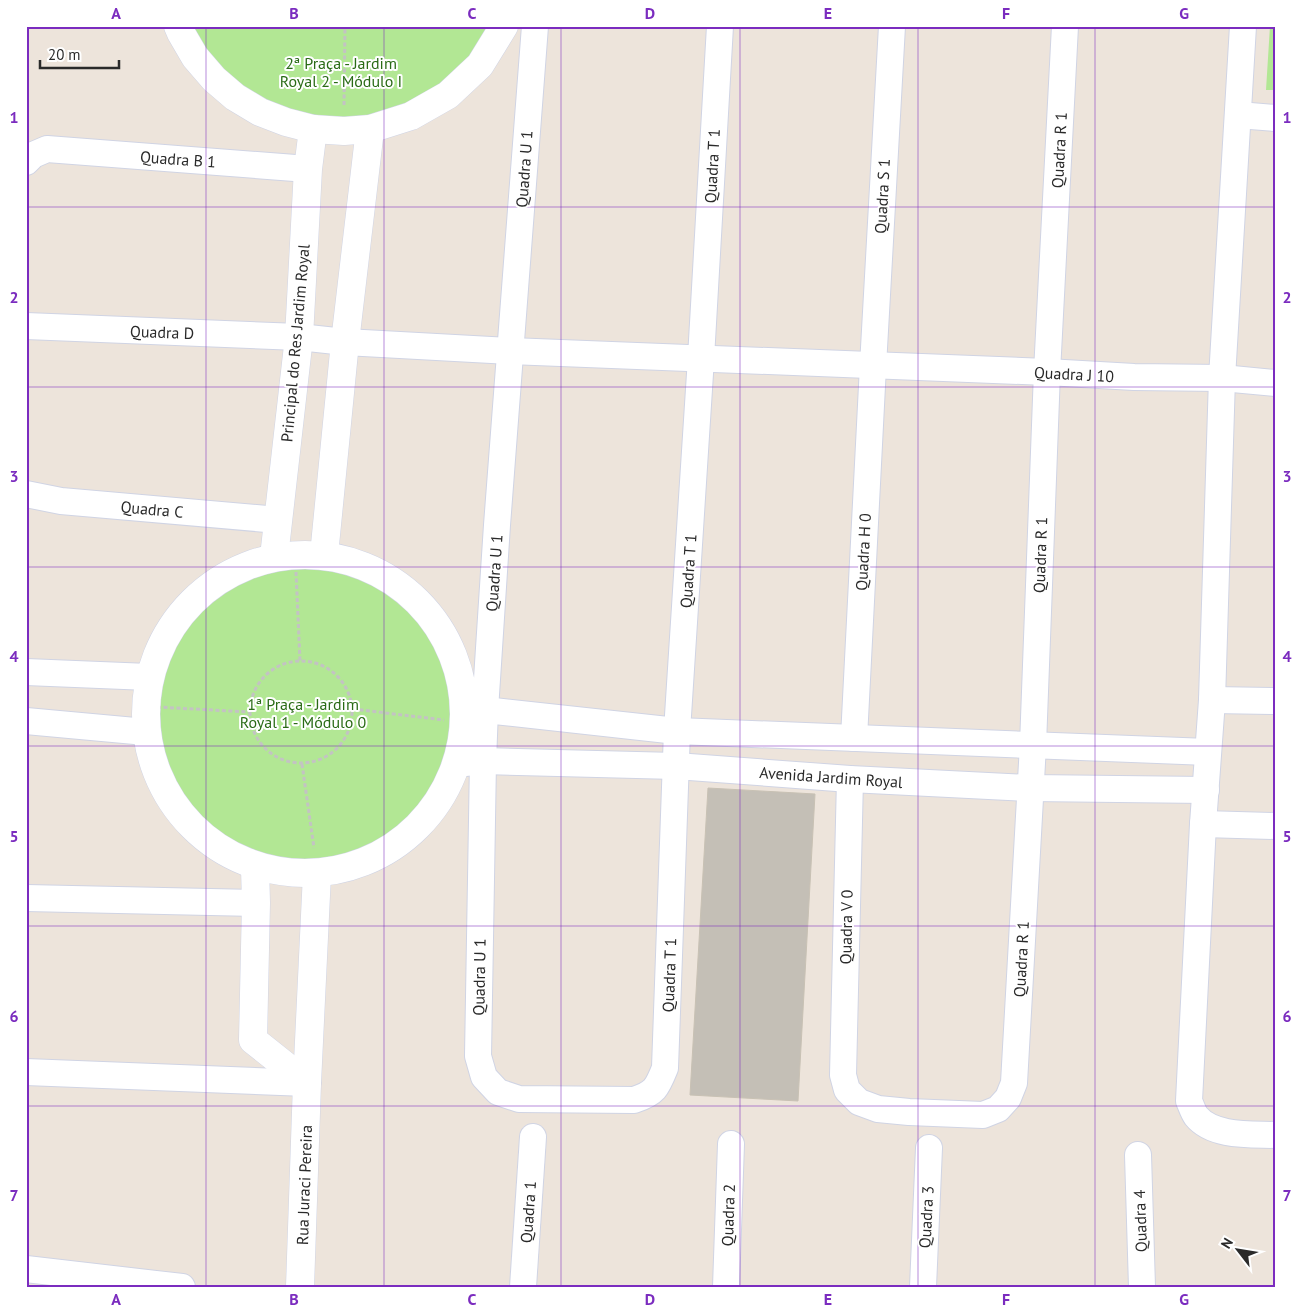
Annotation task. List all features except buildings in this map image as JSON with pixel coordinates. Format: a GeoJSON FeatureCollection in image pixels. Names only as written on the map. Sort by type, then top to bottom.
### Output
{"type":"FeatureCollection","features":[{"type":"Feature","properties":{"kind":"street"},"geometry":{"type":"LineString","coordinates":[[178,26],[196,57],[214,79],[236,97],[260,112],[286,122],[313,129],[357,130],[411,116],[448,95],[480,65],[504,26]]}},
{"type":"Feature","properties":{"kind":"street","name":"Quadra U 1"},"geometry":{"type":"LineString","coordinates":[[471,712],[510,351],[535,26]]}},
{"type":"Feature","properties":{"kind":"street","name":"Quadra T 1"},"geometry":{"type":"LineString","coordinates":[[634,1100],[649,1095],[659,1084],[666,1068],[677,731],[720,26]]}},
{"type":"Feature","properties":{"kind":"street","name":"Quadra S 1"},"geometry":{"type":"LineString","coordinates":[[873,366],[892,26]]}},
{"type":"Feature","properties":{"kind":"street","name":"Quadra R 1"},"geometry":{"type":"LineString","coordinates":[[1014,1083],[1032,745],[1047,372],[1066,26]]}},
{"type":"Feature","properties":{"kind":"street"},"geometry":{"type":"LineString","coordinates":[[1243,26],[1222,378],[1212,700],[1203,824],[1189,1101],[1195,1115],[1207,1125],[1226,1132],[1275,1135]]}},
{"type":"Feature","properties":{"kind":"street"},"geometry":{"type":"LineString","coordinates":[[1238,116],[1275,118]]}},
{"type":"Feature","properties":{"kind":"street","name":"Principal do Res Jardim Royal"},"geometry":{"type":"LineString","coordinates":[[285,555],[278,520],[298,337],[308,169],[313,129]]}},
{"type":"Feature","properties":{"kind":"street"},"geometry":{"type":"LineString","coordinates":[[324,555],[344,342],[357,130]]}},
{"type":"Feature","properties":{"kind":"street","name":"Quadra B 1"},"geometry":{"type":"LineString","coordinates":[[37,156],[308,169]]}},
{"type":"Feature","properties":{"kind":"street","name":"Quadra D"},"geometry":{"type":"LineString","coordinates":[[26,326],[298,337],[344,342],[510,351]]}},
{"type":"Feature","properties":{"kind":"street","name":"Quadra J 10"},"geometry":{"type":"LineString","coordinates":[[510,351],[1134,377],[1222,378],[1275,383]]}},
{"type":"Feature","properties":{"kind":"street","name":"Quadra H 0"},"geometry":{"type":"LineString","coordinates":[[854,738],[873,366]]}},
{"type":"Feature","properties":{"kind":"street","name":"Quadra C"},"geometry":{"type":"LineString","coordinates":[[26,494],[61,501],[278,520]]}},
{"type":"Feature","properties":{"kind":"street"},"geometry":{"type":"LineString","coordinates":[[285,555],[324,555],[360,563],[393,580],[421,603],[443,633],[458,667],[471,712],[470,762],[435,806],[403,840],[363,863],[317,874],[275,872],[255,867],[236,859],[208,842],[184,820],[165,794],[152,764],[145,719],[149,677],[162,643],[182,612],[208,587],[239,568],[285,555]]}},
{"type":"Feature","properties":{"kind":"street"},"geometry":{"type":"LineString","coordinates":[[26,672],[149,677]]}},
{"type":"Feature","properties":{"kind":"street"},"geometry":{"type":"LineString","coordinates":[[1212,700],[1275,701]]}},
{"type":"Feature","properties":{"kind":"street"},"geometry":{"type":"LineString","coordinates":[[471,712],[677,731],[1208,752]]}},
{"type":"Feature","properties":{"kind":"street"},"geometry":{"type":"LineString","coordinates":[[26,721],[145,719]]}},
{"type":"Feature","properties":{"kind":"street","name":"Quadra U 1"},"geometry":{"type":"LineString","coordinates":[[470,762],[478,1056],[484,1078],[498,1092],[519,1099],[634,1100]]}},
{"type":"Feature","properties":{"kind":"street","name":"Avenida Jardim Royal"},"geometry":{"type":"LineString","coordinates":[[470,762],[676,766],[850,779],[1030,788],[1206,790]]}},
{"type":"Feature","properties":{"kind":"street","name":"Quadra V 0"},"geometry":{"type":"LineString","coordinates":[[850,779],[843,1076],[847,1090],[859,1102],[878,1109],[983,1115],[998,1109],[1008,1098],[1014,1083]]}},
{"type":"Feature","properties":{"kind":"street"},"geometry":{"type":"LineString","coordinates":[[1203,824],[1275,826]]}},
{"type":"Feature","properties":{"kind":"street"},"geometry":{"type":"LineString","coordinates":[[255,867],[253,1040],[307,1083]]}},
{"type":"Feature","properties":{"kind":"street","name":"Rua Juraci Pereira"},"geometry":{"type":"LineString","coordinates":[[300,1287],[317,874]]}},
{"type":"Feature","properties":{"kind":"street"},"geometry":{"type":"LineString","coordinates":[[26,898],[256,902]]}},
{"type":"Feature","properties":{"kind":"street"},"geometry":{"type":"LineString","coordinates":[[26,1072],[307,1083]]}},
{"type":"Feature","properties":{"kind":"street","name":"Quadra 1"},"geometry":{"type":"LineString","coordinates":[[523,1287],[533,1136]]}},
{"type":"Feature","properties":{"kind":"street","name":"Quadra 2"},"geometry":{"type":"LineString","coordinates":[[726,1287],[731,1144]]}},
{"type":"Feature","properties":{"kind":"street","name":"Quadra 3"},"geometry":{"type":"LineString","coordinates":[[923,1287],[929,1148]]}},
{"type":"Feature","properties":{"kind":"street","name":"Quadra 4"},"geometry":{"type":"LineString","coordinates":[[1138,1155],[1142,1287]]}},
{"type":"Feature","properties":{"kind":"street"},"geometry":{"type":"LineString","coordinates":[[26,1269],[182,1287]]}},
{"type":"Feature","properties":{"kind":"path"},"geometry":{"type":"LineString","coordinates":[[345,26],[357,130]]}},
{"type":"Feature","properties":{"kind":"path"},"geometry":{"type":"LineString","coordinates":[[285,555],[300,661]]}},
{"type":"Feature","properties":{"kind":"path"},"geometry":{"type":"LineString","coordinates":[[300,661],[310,661],[330,669],[342,680],[353,709],[349,732],[337,750],[322,760],[302,764],[273,757],[259,744],[249,712],[253,692],[263,677],[278,665],[300,661]]}},
{"type":"Feature","properties":{"kind":"path"},"geometry":{"type":"LineString","coordinates":[[353,709],[471,712]]}},
{"type":"Feature","properties":{"kind":"path"},"geometry":{"type":"LineString","coordinates":[[145,719],[249,712]]}},
{"type":"Feature","properties":{"kind":"path"},"geometry":{"type":"LineString","coordinates":[[302,764],[317,874]]}},
{"type":"Feature","properties":{"kind":"green space","name":"2ª Praça - Jardim Royal 2 - Módulo I"},"geometry":{"type":"Polygon","coordinates":[[[192,26],[490,26],[479,45],[466,61],[434,89],[416,100],[396,108],[376,114],[346,117],[317,116],[295,111],[273,103],[243,87],[214,59],[192,26]]]}},
{"type":"Feature","properties":{"kind":"green space"},"geometry":{"type":"Polygon","coordinates":[[[1270,26],[1275,26],[1275,90],[1266,90],[1270,26]]]}},
{"type":"Feature","properties":{"kind":"green space","name":"1ª Praça - Jardim Royal 1 - Módulo 0"},"geometry":{"type":"Polygon","coordinates":[[[304,561],[333,564],[362,573],[388,587],[411,605],[429,628],[443,654],[452,683],[455,712],[452,741],[443,770],[429,796],[411,819],[388,837],[362,851],[333,860],[304,863],[275,860],[246,851],[220,837],[197,819],[179,796],[165,770],[156,741],[153,712],[156,683],[165,654],[179,628],[197,605],[220,587],[246,573],[275,564],[304,561]]]}}]}
